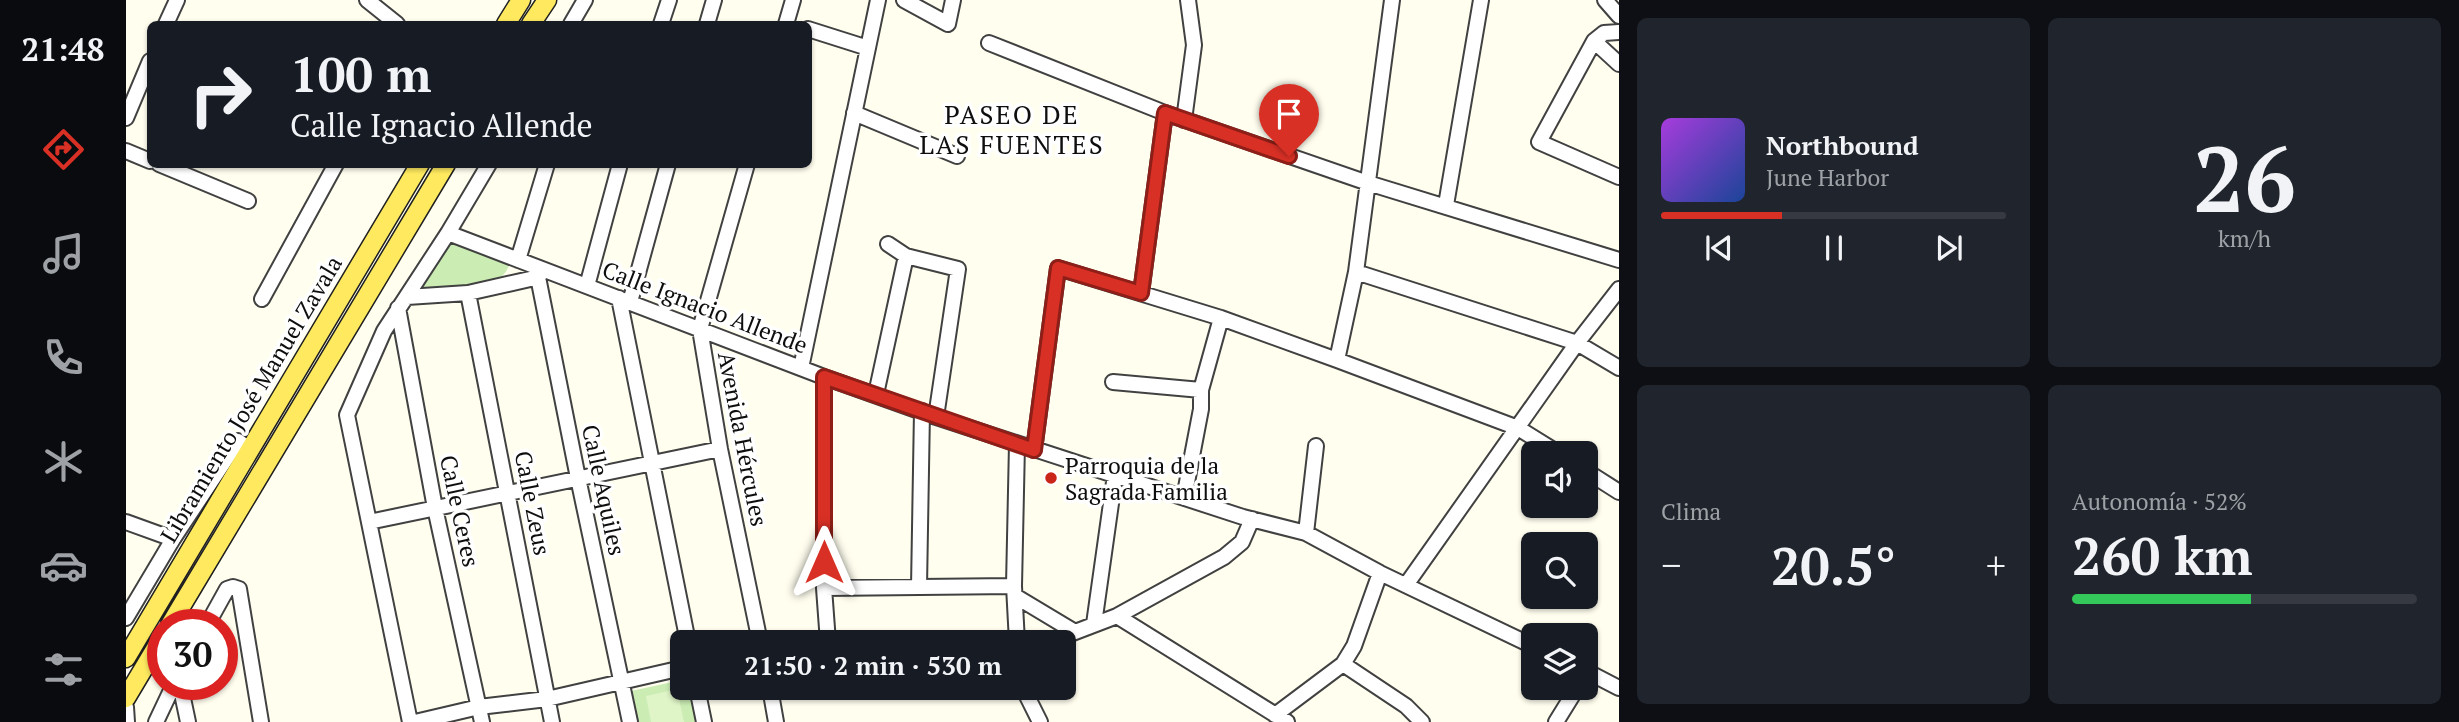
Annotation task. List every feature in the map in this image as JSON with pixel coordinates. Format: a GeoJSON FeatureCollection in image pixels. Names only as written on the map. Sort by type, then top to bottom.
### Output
{"type":"FeatureCollection","features":[{"type":"Feature","properties":{"kind":"main road"},"geometry":{"type":"LineString","coordinates":[[508,21],[521,0]]}},
{"type":"Feature","properties":{"kind":"main road"},"geometry":{"type":"LineString","coordinates":[[533,21],[547,0]]}},
{"type":"Feature","properties":{"kind":"main road","name":"Libramiento José Manuel Zavala"},"geometry":{"type":"LineString","coordinates":[[126,658],[244,445],[418,168]]}},
{"type":"Feature","properties":{"kind":"main road","name":"Libramiento José Manuel Zavala"},"geometry":{"type":"LineString","coordinates":[[180,609],[444,168]]}},
{"type":"Feature","properties":{"kind":"main road"},"geometry":{"type":"LineString","coordinates":[[126,698],[147,663]]}},
{"type":"Feature","properties":{"kind":"street"},"geometry":{"type":"LineString","coordinates":[[167,21],[177,0]]}},
{"type":"Feature","properties":{"kind":"street"},"geometry":{"type":"LineString","coordinates":[[367,0],[393,21]]}},
{"type":"Feature","properties":{"kind":"street"},"geometry":{"type":"LineString","coordinates":[[573,21],[585,0]]}},
{"type":"Feature","properties":{"kind":"street"},"geometry":{"type":"LineString","coordinates":[[662,21],[669,0]]}},
{"type":"Feature","properties":{"kind":"street"},"geometry":{"type":"LineString","coordinates":[[708,21],[714,0]]}},
{"type":"Feature","properties":{"kind":"street"},"geometry":{"type":"LineString","coordinates":[[790,21],[793,0]]}},
{"type":"Feature","properties":{"kind":"street"},"geometry":{"type":"LineString","coordinates":[[801,368],[878,0]]}},
{"type":"Feature","properties":{"kind":"street"},"geometry":{"type":"LineString","coordinates":[[904,0],[948,24],[953,0]]}},
{"type":"Feature","properties":{"kind":"street"},"geometry":{"type":"LineString","coordinates":[[1184,120],[1194,45],[1188,0]]}},
{"type":"Feature","properties":{"kind":"street"},"geometry":{"type":"LineString","coordinates":[[1337,360],[1356,272],[1392,0]]}},
{"type":"Feature","properties":{"kind":"street"},"geometry":{"type":"LineString","coordinates":[[1446,205],[1481,0]]}},
{"type":"Feature","properties":{"kind":"street"},"geometry":{"type":"LineString","coordinates":[[1605,0],[1619,16]]}},
{"type":"Feature","properties":{"kind":"street"},"geometry":{"type":"LineString","coordinates":[[812,30],[868,48]]}},
{"type":"Feature","properties":{"kind":"street"},"geometry":{"type":"LineString","coordinates":[[1619,32],[1604,33],[1594,41],[1539,142],[1619,177]]}},
{"type":"Feature","properties":{"kind":"street"},"geometry":{"type":"LineString","coordinates":[[1594,41],[1619,64]]}},
{"type":"Feature","properties":{"kind":"street"},"geometry":{"type":"LineString","coordinates":[[989,43],[1184,120],[1368,183],[1619,260]]}},
{"type":"Feature","properties":{"kind":"street"},"geometry":{"type":"LineString","coordinates":[[126,118],[147,68]]}},
{"type":"Feature","properties":{"kind":"street"},"geometry":{"type":"LineString","coordinates":[[854,113],[957,156]]}},
{"type":"Feature","properties":{"kind":"street"},"geometry":{"type":"LineString","coordinates":[[1141,293],[1165,113]]}},
{"type":"Feature","properties":{"kind":"street"},"geometry":{"type":"LineString","coordinates":[[126,151],[147,160]]}},
{"type":"Feature","properties":{"kind":"street"},"geometry":{"type":"LineString","coordinates":[[169,168],[248,201]]}},
{"type":"Feature","properties":{"kind":"street"},"geometry":{"type":"LineString","coordinates":[[262,299],[334,168]]}},
{"type":"Feature","properties":{"kind":"street"},"geometry":{"type":"LineString","coordinates":[[487,168],[384,331],[348,415],[412,722],[481,715],[670,671]]}},
{"type":"Feature","properties":{"kind":"street"},"geometry":{"type":"LineString","coordinates":[[518,260],[546,168]]}},
{"type":"Feature","properties":{"kind":"street"},"geometry":{"type":"LineString","coordinates":[[586,286],[619,168]]}},
{"type":"Feature","properties":{"kind":"street"},"geometry":{"type":"LineString","coordinates":[[667,168],[625,300],[652,463],[686,630]]}},
{"type":"Feature","properties":{"kind":"street","name":"Avenida Hércules"},"geometry":{"type":"LineString","coordinates":[[746,168],[700,328],[720,449],[758,630]]}},
{"type":"Feature","properties":{"kind":"street","name":"Calle Ignacio Allende"},"geometry":{"type":"LineString","coordinates":[[448,233],[518,260],[537,272],[625,300],[824,377],[929,414],[1184,498],[1306,533],[1380,573],[1521,640]]}},
{"type":"Feature","properties":{"kind":"street"},"geometry":{"type":"LineString","coordinates":[[888,244],[906,256],[958,269],[929,414],[919,587]]}},
{"type":"Feature","properties":{"kind":"street"},"geometry":{"type":"LineString","coordinates":[[876,394],[906,256]]}},
{"type":"Feature","properties":{"kind":"street"},"geometry":{"type":"LineString","coordinates":[[1034,450],[1058,268],[1221,318],[1518,428],[1539,441]]}},
{"type":"Feature","properties":{"kind":"street"},"geometry":{"type":"LineString","coordinates":[[403,302],[468,293],[537,272]]}},
{"type":"Feature","properties":{"kind":"street","name":"Calle Aquiles"},"geometry":{"type":"LineString","coordinates":[[537,272],[630,722]]}},
{"type":"Feature","properties":{"kind":"street"},"geometry":{"type":"LineString","coordinates":[[1356,272],[1577,343],[1619,368]]}},
{"type":"Feature","properties":{"kind":"street"},"geometry":{"type":"LineString","coordinates":[[1406,585],[1577,343],[1619,289]]}},
{"type":"Feature","properties":{"kind":"street","name":"Calle Zeus"},"geometry":{"type":"LineString","coordinates":[[468,293],[552,722]]}},
{"type":"Feature","properties":{"kind":"street","name":"Calle Ceres"},"geometry":{"type":"LineString","coordinates":[[403,302],[435,508],[481,715]]}},
{"type":"Feature","properties":{"kind":"street"},"geometry":{"type":"LineString","coordinates":[[1184,498],[1201,409],[1201,390],[1221,318]]}},
{"type":"Feature","properties":{"kind":"street"},"geometry":{"type":"LineString","coordinates":[[824,377],[824,588],[827,630]]}},
{"type":"Feature","properties":{"kind":"street"},"geometry":{"type":"LineString","coordinates":[[1113,382],[1201,390]]}},
{"type":"Feature","properties":{"kind":"street"},"geometry":{"type":"LineString","coordinates":[[1017,444],[1017,630]]}},
{"type":"Feature","properties":{"kind":"street"},"geometry":{"type":"LineString","coordinates":[[126,618],[173,539],[244,445]]}},
{"type":"Feature","properties":{"kind":"street"},"geometry":{"type":"LineString","coordinates":[[1306,533],[1316,446]]}},
{"type":"Feature","properties":{"kind":"street"},"geometry":{"type":"LineString","coordinates":[[369,522],[720,449]]}},
{"type":"Feature","properties":{"kind":"street"},"geometry":{"type":"LineString","coordinates":[[1094,624],[1115,475]]}},
{"type":"Feature","properties":{"kind":"street"},"geometry":{"type":"LineString","coordinates":[[1598,479],[1619,492]]}},
{"type":"Feature","properties":{"kind":"street"},"geometry":{"type":"LineString","coordinates":[[1076,632],[1117,616],[1224,558],[1242,542],[1252,519]]}},
{"type":"Feature","properties":{"kind":"street"},"geometry":{"type":"LineString","coordinates":[[126,522],[173,539]]}},
{"type":"Feature","properties":{"kind":"street"},"geometry":{"type":"LineString","coordinates":[[1117,616],[1281,718],[1343,664],[1354,646],[1380,573]]}},
{"type":"Feature","properties":{"kind":"street"},"geometry":{"type":"LineString","coordinates":[[824,588],[919,587],[1015,591],[1072,630]]}},
{"type":"Feature","properties":{"kind":"street"},"geometry":{"type":"LineString","coordinates":[[216,609],[227,589],[239,589],[261,722]]}},
{"type":"Feature","properties":{"kind":"street"},"geometry":{"type":"LineString","coordinates":[[1343,664],[1406,706],[1422,722]]}},
{"type":"Feature","properties":{"kind":"street"},"geometry":{"type":"LineString","coordinates":[[1598,678],[1619,688]]}},
{"type":"Feature","properties":{"kind":"street"},"geometry":{"type":"LineString","coordinates":[[156,722],[166,700]]}},
{"type":"Feature","properties":{"kind":"street"},"geometry":{"type":"LineString","coordinates":[[183,700],[188,722]]}},
{"type":"Feature","properties":{"kind":"street"},"geometry":{"type":"LineString","coordinates":[[699,700],[704,722]]}},
{"type":"Feature","properties":{"kind":"street"},"geometry":{"type":"LineString","coordinates":[[772,700],[776,722]]}},
{"type":"Feature","properties":{"kind":"street"},"geometry":{"type":"LineString","coordinates":[[1029,700],[1040,722]]}},
{"type":"Feature","properties":{"kind":"street"},"geometry":{"type":"LineString","coordinates":[[1556,722],[1570,700]]}},
{"type":"Feature","properties":{"kind":"street"},"geometry":{"type":"LineString","coordinates":[[126,707],[127,722]]}},
{"type":"Feature","properties":{"kind":"green space"},"geometry":{"type":"Polygon","coordinates":[[[449,241],[510,263],[506,272],[501,277],[483,284],[417,290],[449,241]]]}},
{"type":"Feature","properties":{"kind":"green space"},"geometry":{"type":"Polygon","coordinates":[[[670,683],[670,700],[691,700],[696,722],[637,722],[631,691],[670,683]]]}},
{"type":"Feature","properties":{"kind":"green space"},"geometry":{"type":"Polygon","coordinates":[[[670,691],[670,700],[679,700],[684,722],[651,722],[646,696],[670,691]]]}},
{"type":"Feature","properties":{"kind":"place","name":"Parroquia de la Sagrada Familia"},"geometry":{"type":"Point","coordinates":[1051,478]}},
{"type":"Feature","properties":{"kind":"district","name":"PASEO DE LAS FUENTES"},"geometry":{"type":"Point","coordinates":[1012,129]}},
{"type":"Feature","properties":{"kind":"route"},"geometry":{"type":"LineString","coordinates":[[824,562],[824,377],[1034,450],[1058,268],[1141,293],[1165,113],[1289,156]]}}]}
